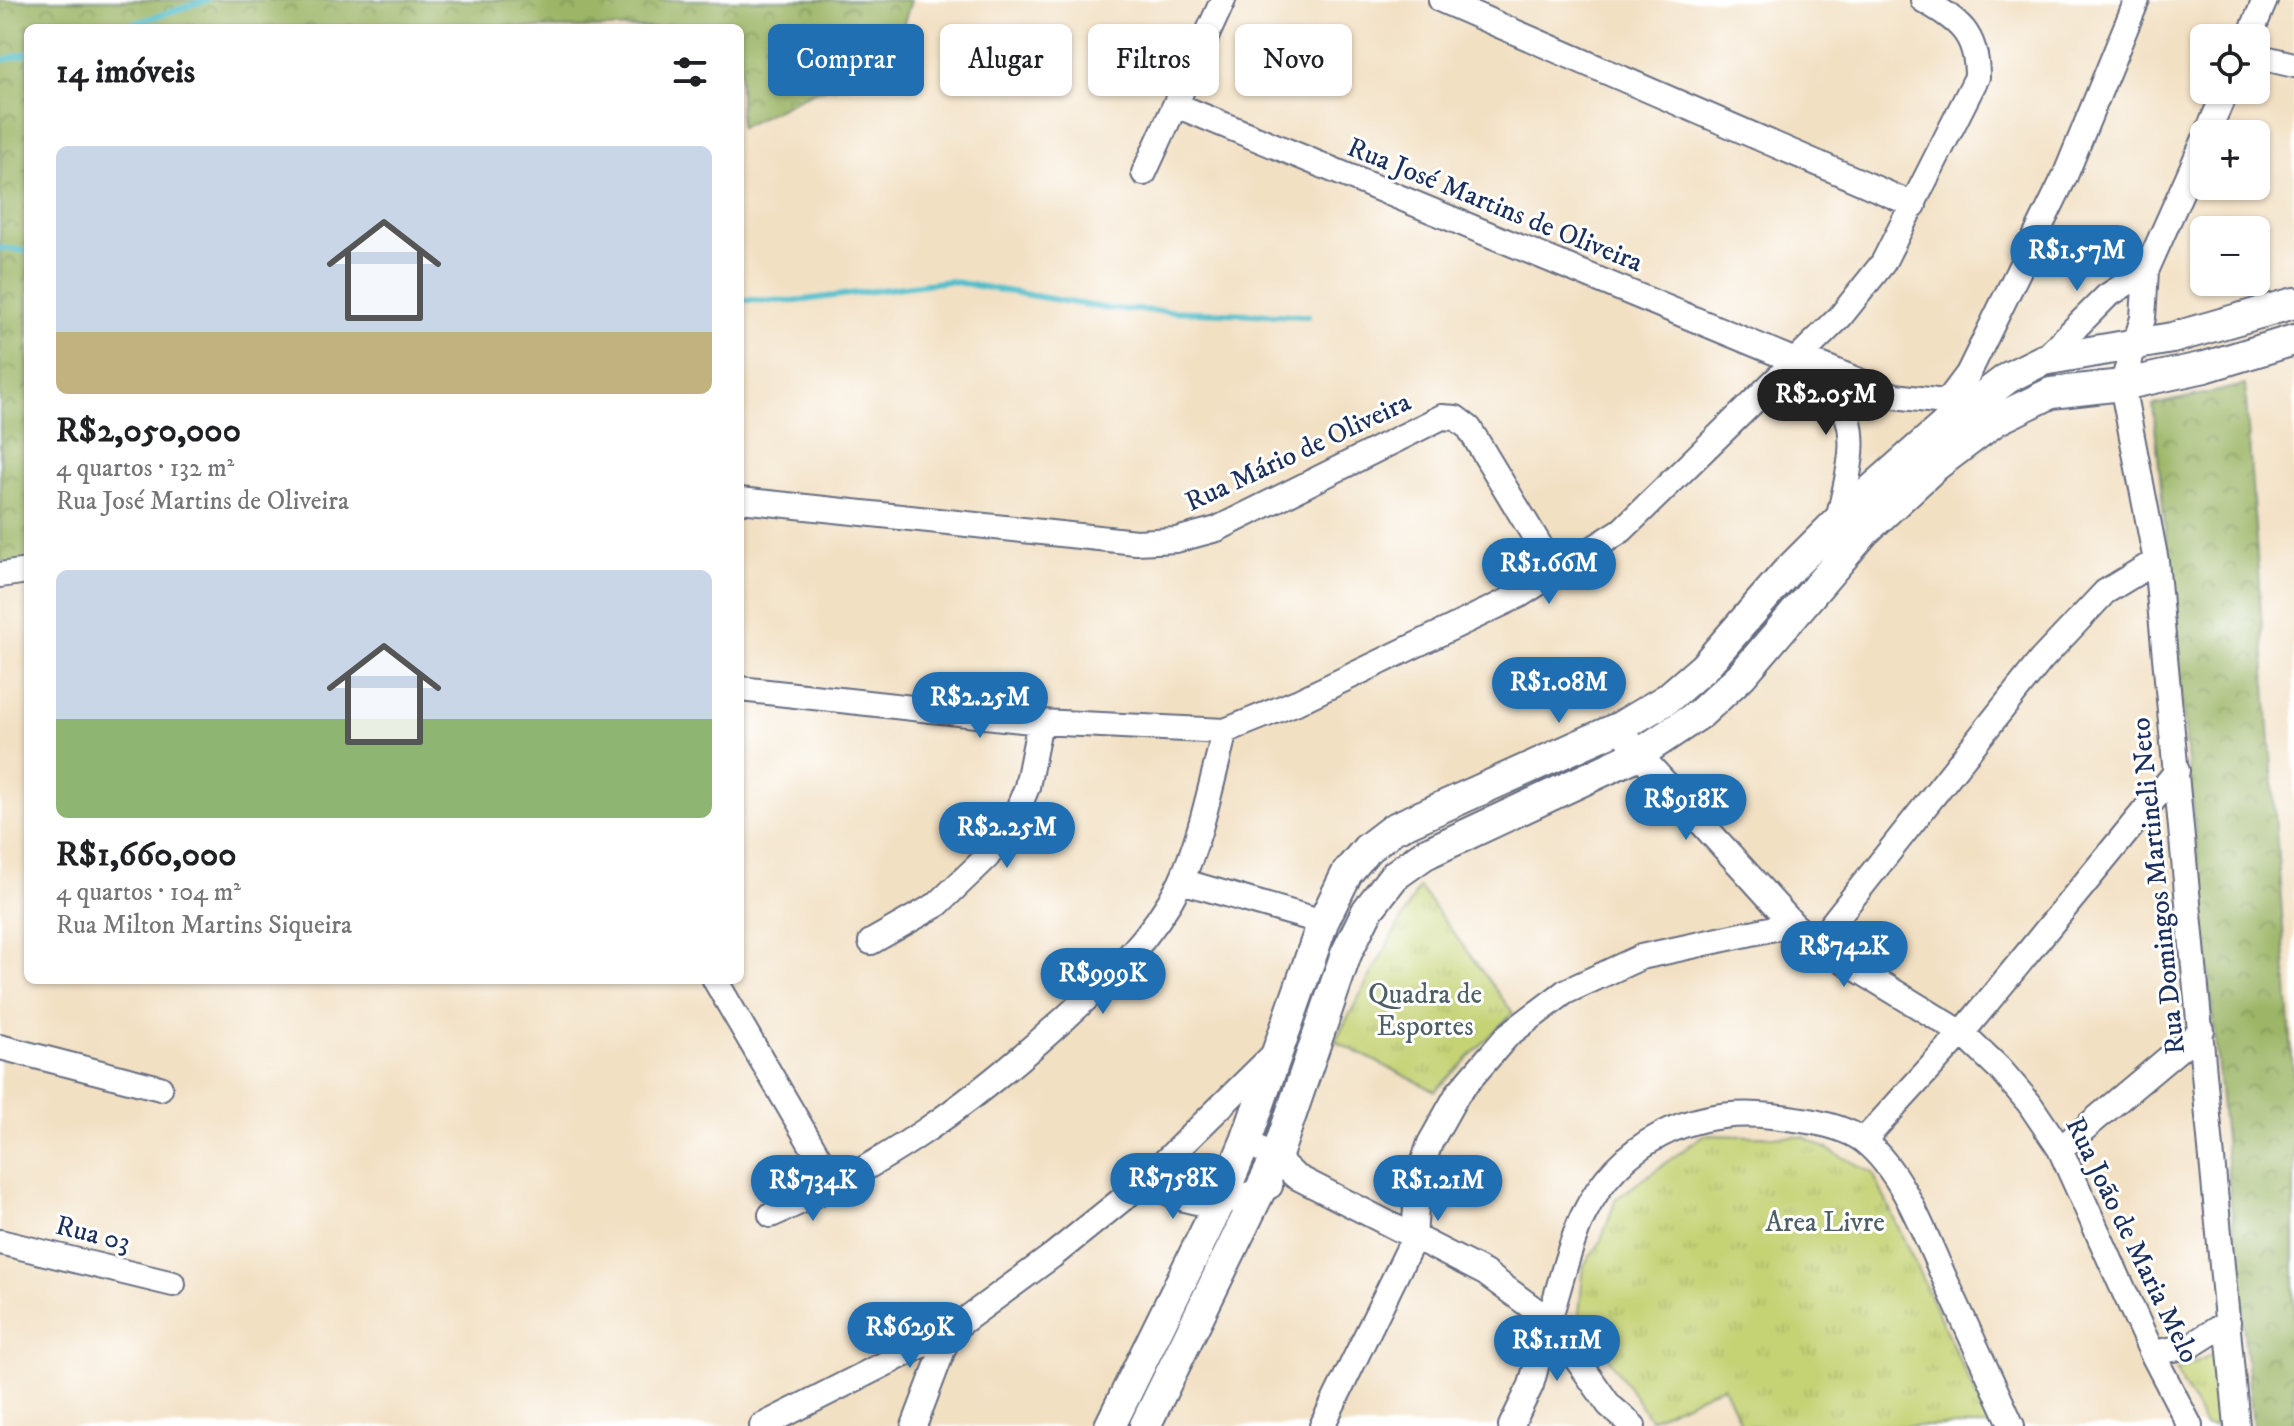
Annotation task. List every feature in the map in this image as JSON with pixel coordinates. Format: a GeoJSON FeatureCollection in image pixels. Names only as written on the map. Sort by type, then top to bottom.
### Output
{"type":"FeatureCollection","features":[{"type":"Feature","properties":{"kind":"street"},"geometry":{"type":"LineString","coordinates":[[1144,173],[1223,0]]}},
{"type":"Feature","properties":{"kind":"street"},"geometry":{"type":"LineString","coordinates":[[1441,0],[1914,205]]}},
{"type":"Feature","properties":{"kind":"street"},"geometry":{"type":"LineString","coordinates":[[744,689],[1040,722],[1225,731],[1297,702],[1520,595],[1557,574],[1622,530],[1840,317],[1883,263],[1977,77],[1977,54],[1969,35],[1949,16],[1923,0]]}},
{"type":"Feature","properties":{"kind":"street"},"geometry":{"type":"LineString","coordinates":[[1958,404],[1968,374],[2065,176],[2137,0]]}},
{"type":"Feature","properties":{"kind":"street"},"geometry":{"type":"LineString","coordinates":[[2255,24],[2265,0]]}},
{"type":"Feature","properties":{"kind":"street"},"geometry":{"type":"LineString","coordinates":[[2270,59],[2294,65]]}},
{"type":"Feature","properties":{"kind":"street","name":"Rua José Martins de Oliveira"},"geometry":{"type":"LineString","coordinates":[[1176,105],[1793,360],[1823,366],[1895,396],[1958,404]]}},
{"type":"Feature","properties":{"kind":"street"},"geometry":{"type":"LineString","coordinates":[[2122,385],[2136,345],[2145,302],[2146,271],[2190,172]]}},
{"type":"Feature","properties":{"kind":"street"},"geometry":{"type":"LineString","coordinates":[[2043,360],[2107,296],[2146,271]]}},
{"type":"Feature","properties":{"kind":"street"},"geometry":{"type":"LineString","coordinates":[[1110,1426],[1218,1206],[1246,1141],[1323,922],[1347,873],[1367,849],[1393,829],[1620,727],[1667,699],[1704,667],[1838,521],[1958,404],[2043,360],[2226,326],[2294,303]]}},
{"type":"Feature","properties":{"kind":"street"},"geometry":{"type":"LineString","coordinates":[[1145,1426],[1262,1190],[1286,1167],[1346,954],[1367,911],[1394,876],[1425,854],[1639,754],[1701,713],[1742,675],[1865,531],[1935,466],[1996,420],[2051,393],[2122,385],[2205,367],[2294,340]]}},
{"type":"Feature","properties":{"kind":"street","name":"Rua José Martins de Oliveira"},"geometry":{"type":"LineString","coordinates":[[1793,360],[1838,399],[1851,429],[1849,465],[1838,521]]}},
{"type":"Feature","properties":{"kind":"street","name":"Rua Domingos Martineli Neto"},"geometry":{"type":"LineString","coordinates":[[2122,385],[2156,561],[2237,1426]]}},
{"type":"Feature","properties":{"kind":"street","name":"Rua Mário de Oliveira"},"geometry":{"type":"LineString","coordinates":[[744,500],[1136,542],[1176,540],[1217,529],[1442,417],[1456,418],[1469,428],[1557,574]]}},
{"type":"Feature","properties":{"kind":"street"},"geometry":{"type":"LineString","coordinates":[[1816,944],[2041,660],[2105,592],[2156,561]]}},
{"type":"Feature","properties":{"kind":"street"},"geometry":{"type":"LineString","coordinates":[[0,575],[24,572]]}},
{"type":"Feature","properties":{"kind":"street"},"geometry":{"type":"LineString","coordinates":[[871,942],[938,904],[987,857],[1014,819],[1027,787],[1040,722]]}},
{"type":"Feature","properties":{"kind":"street","name":"Rua João de Maria Melo"},"geometry":{"type":"LineString","coordinates":[[1620,727],[1639,754],[1793,924],[1816,944],[1962,1033],[2019,1092],[2060,1149],[2152,1353],[2190,1426]]}},
{"type":"Feature","properties":{"kind":"street"},"geometry":{"type":"LineString","coordinates":[[771,1215],[836,1187],[903,1148],[998,1078],[1119,969],[1155,926],[1181,881],[1225,731]]}},
{"type":"Feature","properties":{"kind":"street"},"geometry":{"type":"LineString","coordinates":[[1864,1140],[1962,1033],[2177,771]]}},
{"type":"Feature","properties":{"kind":"street"},"geometry":{"type":"LineString","coordinates":[[1181,881],[1323,922]]}},
{"type":"Feature","properties":{"kind":"street"},"geometry":{"type":"LineString","coordinates":[[1322,1426],[1414,1238],[1418,1177],[1430,1143],[1458,1093],[1508,1035],[1565,992],[1641,957],[1793,924]]}},
{"type":"Feature","properties":{"kind":"street"},"geometry":{"type":"LineString","coordinates":[[717,984],[836,1187]]}},
{"type":"Feature","properties":{"kind":"street"},"geometry":{"type":"LineString","coordinates":[[2060,1149],[2202,1030]]}},
{"type":"Feature","properties":{"kind":"street"},"geometry":{"type":"LineString","coordinates":[[0,1047],[160,1088]]}},
{"type":"Feature","properties":{"kind":"street"},"geometry":{"type":"LineString","coordinates":[[762,1426],[950,1331],[1052,1256],[1145,1181],[1279,1049]]}},
{"type":"Feature","properties":{"kind":"street"},"geometry":{"type":"LineString","coordinates":[[1511,1426],[1531,1385],[1582,1218],[1605,1178],[1647,1141],[1709,1115],[1745,1113],[1812,1120],[1864,1140],[1890,1172],[1918,1221],[2012,1426]]}},
{"type":"Feature","properties":{"kind":"street"},"geometry":{"type":"LineString","coordinates":[[1246,1141],[1286,1167],[1414,1238],[1485,1273],[1549,1320],[1609,1405],[1633,1426]]}},
{"type":"Feature","properties":{"kind":"street"},"geometry":{"type":"LineString","coordinates":[[1145,1181],[1196,1203],[1218,1206],[1262,1190]]}},
{"type":"Feature","properties":{"kind":"street","name":"Rua 03"},"geometry":{"type":"LineString","coordinates":[[0,1242],[173,1284]]}},
{"type":"Feature","properties":{"kind":"street"},"geometry":{"type":"LineString","coordinates":[[2152,1353],[2190,1346],[2228,1322]]}},
{"type":"Feature","properties":{"kind":"street"},"geometry":{"type":"LineString","coordinates":[[914,1426],[950,1331]]}},
{"type":"Feature","properties":{"kind":"green space"},"geometry":{"type":"Polygon","coordinates":[[[0,0],[911,0],[904,24],[768,24],[768,96],[804,96],[744,126],[744,24],[24,24],[24,569],[13,570],[0,559],[0,0]]]}},
{"type":"Feature","properties":{"kind":"green space"},"geometry":{"type":"Polygon","coordinates":[[[2245,385],[2294,1085],[2294,1426],[2253,1426],[2153,405],[2245,385]]]}},
{"type":"Feature","properties":{"kind":"green space","name":"Quadra de Esportes"},"geometry":{"type":"Polygon","coordinates":[[[1419,887],[1513,1013],[1435,1091],[1335,1041],[1419,887]]]}},
{"type":"Feature","properties":{"kind":"green space","name":"Area Livre"},"geometry":{"type":"Polygon","coordinates":[[[1704,1135],[1804,1137],[1873,1173],[1990,1426],[1742,1426],[1723,1386],[1650,1419],[1579,1314],[1584,1265],[1600,1243],[1616,1199],[1704,1135]]]}},
{"type":"Feature","properties":{"kind":"green space"},"geometry":{"type":"Polygon","coordinates":[[[2213,1354],[2226,1426],[2205,1426],[2176,1371],[2213,1354]]]}},
{"type":"Feature","properties":{"kind":"waterway"},"geometry":{"type":"LineString","coordinates":[[132,24],[207,0]]}},
{"type":"Feature","properties":{"kind":"waterway"},"geometry":{"type":"LineString","coordinates":[[0,61],[24,54]]}},
{"type":"Feature","properties":{"kind":"waterway"},"geometry":{"type":"LineString","coordinates":[[0,248],[24,251]]}},
{"type":"Feature","properties":{"kind":"waterway"},"geometry":{"type":"LineString","coordinates":[[744,300],[796,301],[949,281],[1109,309],[1308,316]]}}]}
